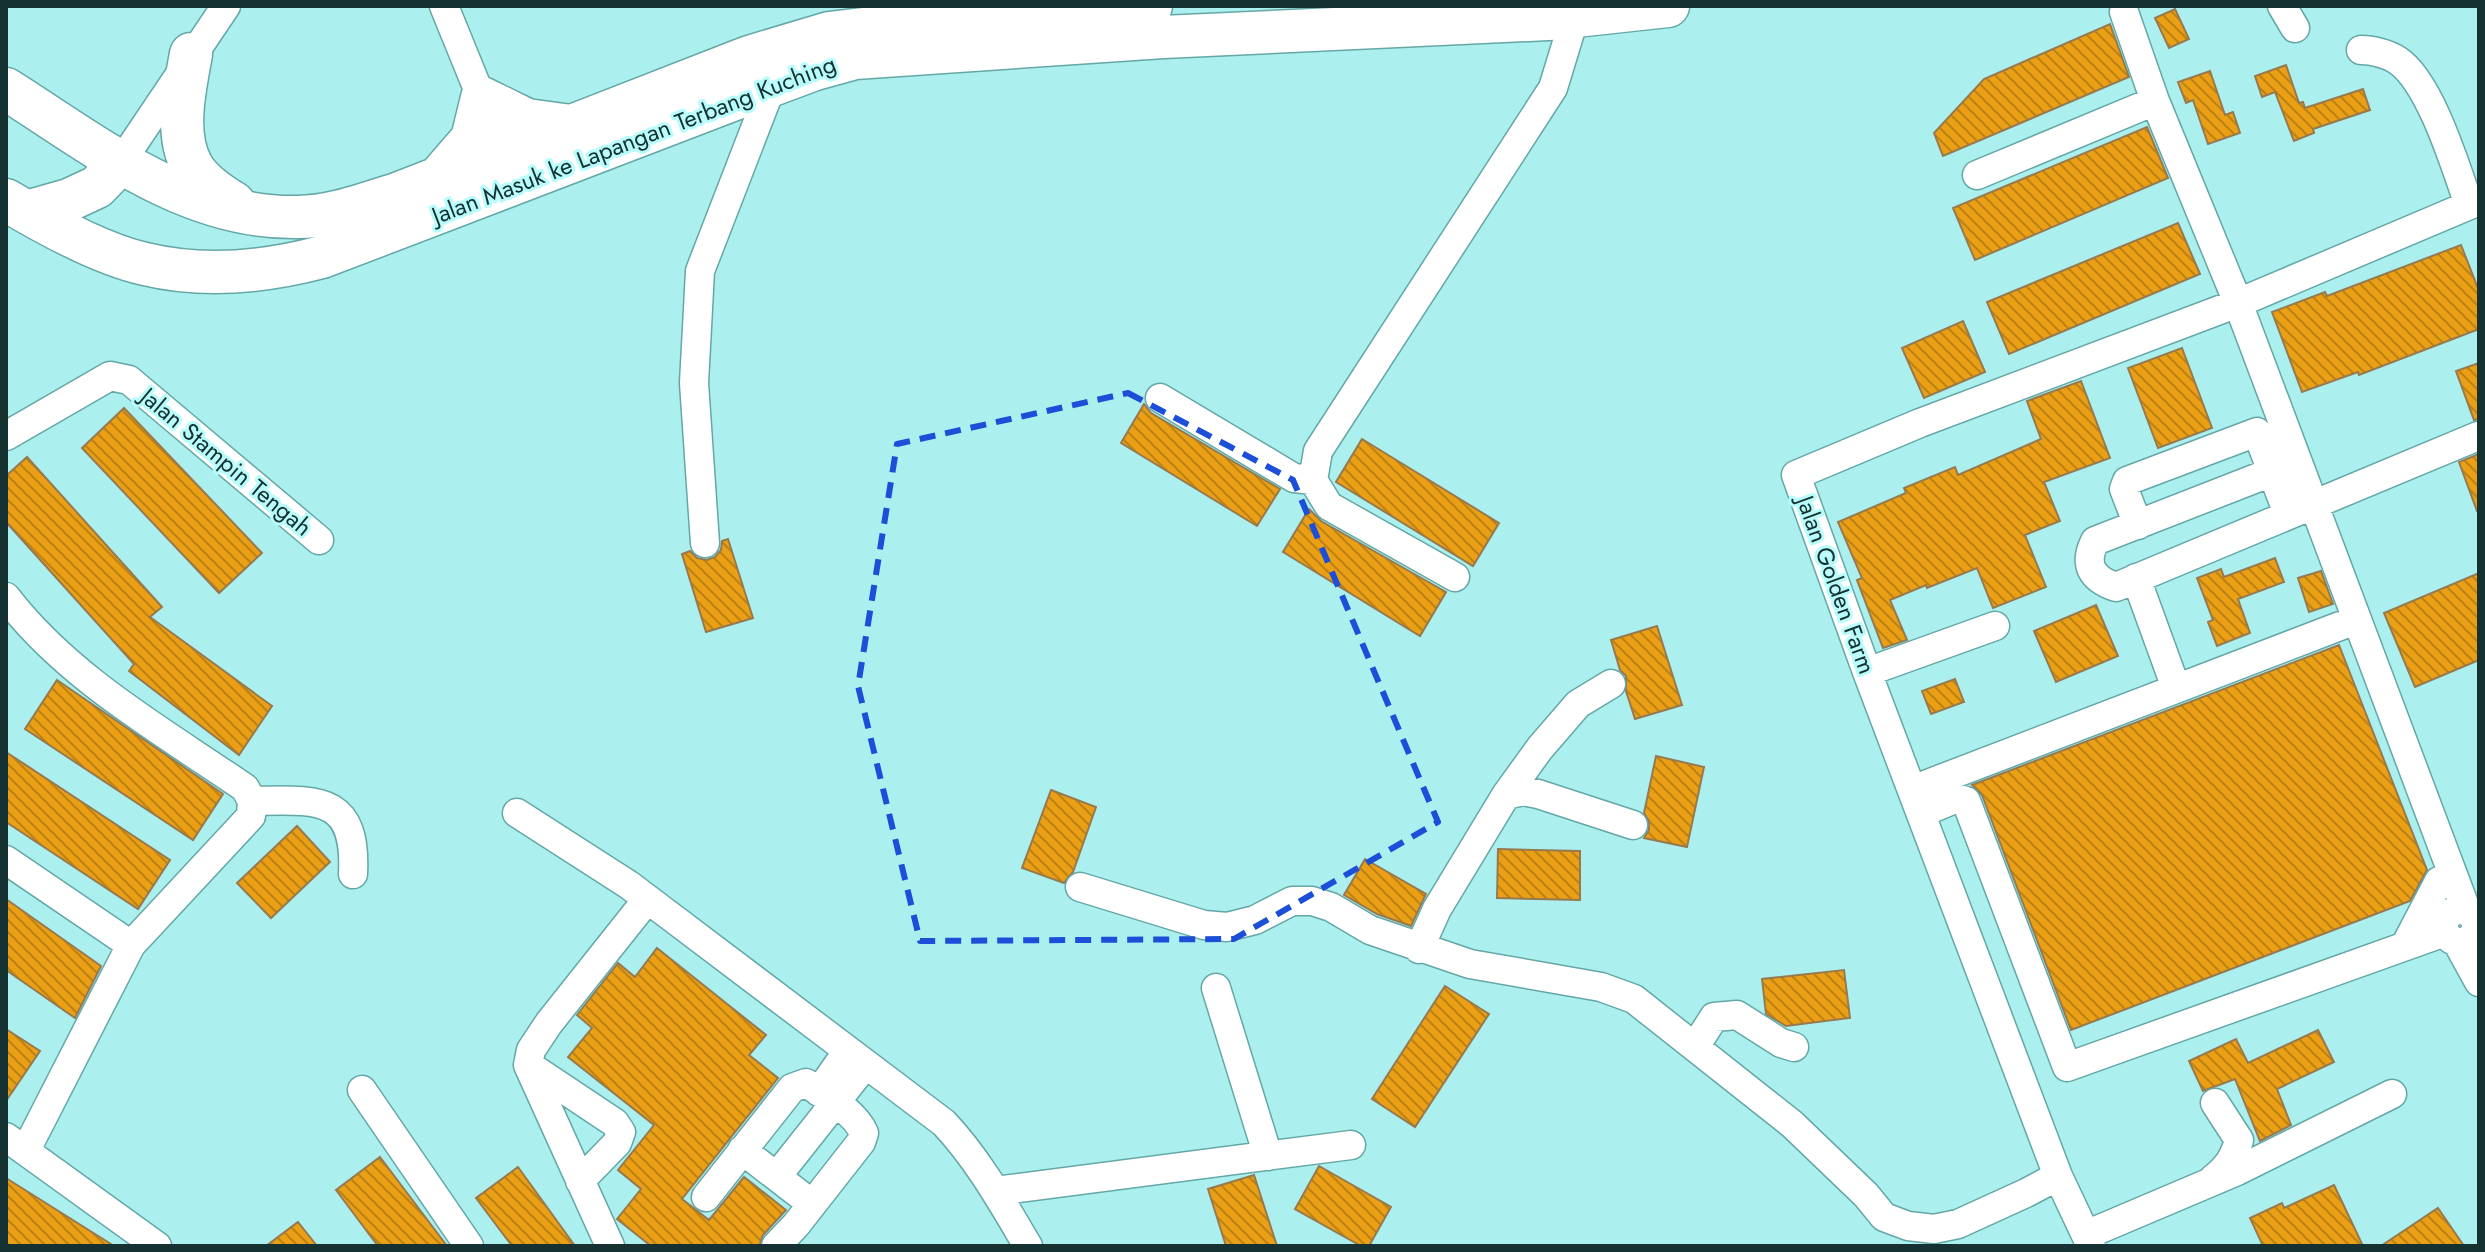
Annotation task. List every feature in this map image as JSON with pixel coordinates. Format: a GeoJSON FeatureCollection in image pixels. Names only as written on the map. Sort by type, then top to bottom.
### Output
{"type":"FeatureCollection","features":[{"type":"Feature","properties":{"kind":"highway","name":"Jalan Masuk ke Lapangan Terbang Kuching"},"geometry":{"type":"LineString","coordinates":[[6,89],[173,192],[214,206],[252,214],[298,217],[345,210],[438,178],[510,168],[571,126],[789,44],[829,33],[900,16],[1151,6]]}},
{"type":"Feature","properties":{"kind":"highway","name":"Jalan Masuk ke Lapangan Terbang Kuching"},"geometry":{"type":"LineString","coordinates":[[16,206],[83,241],[145,264],[200,271],[245,272],[284,267],[322,257],[510,168],[855,58],[946,50],[1575,16],[1668,6]]}},
{"type":"Feature","properties":{"kind":"highway"},"geometry":{"type":"LineString","coordinates":[[191,54],[184,92],[184,145],[192,167],[208,184],[252,214]]}},
{"type":"Feature","properties":{"kind":"highway"},"geometry":{"type":"LineString","coordinates":[[438,178],[472,139],[482,98],[527,120],[571,126]]}},
{"type":"Feature","properties":{"kind":"highway"},"geometry":{"type":"LineString","coordinates":[[16,206],[69,200],[97,187],[121,162]]}},
{"type":"Feature","properties":{"kind":"street"},"geometry":{"type":"LineString","coordinates":[[121,162],[226,6]]}},
{"type":"Feature","properties":{"kind":"street"},"geometry":{"type":"LineString","coordinates":[[444,6],[510,168]]}},
{"type":"Feature","properties":{"kind":"street"},"geometry":{"type":"LineString","coordinates":[[2124,12],[2155,101],[2238,303],[2269,427],[2348,622],[2462,927],[2479,982]]}},
{"type":"Feature","properties":{"kind":"street"},"geometry":{"type":"LineString","coordinates":[[1455,577],[1329,506],[1313,480],[1318,451],[1553,88],[1575,16]]}},
{"type":"Feature","properties":{"kind":"street"},"geometry":{"type":"LineString","coordinates":[[2361,50],[2397,59],[2416,77],[2474,203]]}},
{"type":"Feature","properties":{"kind":"street"},"geometry":{"type":"LineString","coordinates":[[705,543],[694,383],[700,271],[772,85]]}},
{"type":"Feature","properties":{"kind":"street"},"geometry":{"type":"LineString","coordinates":[[1977,175],[2155,101]]}},
{"type":"Feature","properties":{"kind":"street","name":"Jalan Golden Farm"},"geometry":{"type":"LineString","coordinates":[[2088,1240],[2058,1176],[1867,672],[1796,475],[1920,423],[2238,303],[2474,203]]}},
{"type":"Feature","properties":{"kind":"street","name":"Jalan Stampin Tengah"},"geometry":{"type":"LineString","coordinates":[[6,436],[110,376],[129,380],[319,540]]}},
{"type":"Feature","properties":{"kind":"street"},"geometry":{"type":"LineString","coordinates":[[1160,398],[1294,478],[1313,480]]}},
{"type":"Feature","properties":{"kind":"street"},"geometry":{"type":"LineString","coordinates":[[2269,427],[2272,472],[2300,509]]}},
{"type":"Feature","properties":{"kind":"street"},"geometry":{"type":"LineString","coordinates":[[2138,525],[2124,489],[2127,481],[2269,427]]}},
{"type":"Feature","properties":{"kind":"street"},"geometry":{"type":"LineString","coordinates":[[2272,472],[2095,541],[2088,555],[2091,567],[2102,582],[2116,587],[2478,436]]}},
{"type":"Feature","properties":{"kind":"street"},"geometry":{"type":"LineString","coordinates":[[2136,578],[2176,688]]}},
{"type":"Feature","properties":{"kind":"street"},"geometry":{"type":"LineString","coordinates":[[6,597],[18,613],[84,677],[245,788],[252,808]]}},
{"type":"Feature","properties":{"kind":"street"},"geometry":{"type":"LineString","coordinates":[[1917,802],[2176,688],[2348,622]]}},
{"type":"Feature","properties":{"kind":"street"},"geometry":{"type":"LineString","coordinates":[[2348,622],[2439,881],[2462,927]]}},
{"type":"Feature","properties":{"kind":"street"},"geometry":{"type":"LineString","coordinates":[[1867,672],[1995,626]]}},
{"type":"Feature","properties":{"kind":"street"},"geometry":{"type":"LineString","coordinates":[[1419,949],[1437,909],[1506,795],[1540,748],[1578,704],[1611,684]]}},
{"type":"Feature","properties":{"kind":"street"},"geometry":{"type":"LineString","coordinates":[[1506,795],[1523,791],[1538,794],[1633,825]]}},
{"type":"Feature","properties":{"kind":"street"},"geometry":{"type":"LineString","coordinates":[[1917,802],[1957,798],[1966,801],[2067,1067],[2326,988],[2405,946],[2462,927]]}},
{"type":"Feature","properties":{"kind":"street"},"geometry":{"type":"LineString","coordinates":[[157,1246],[16,1143],[131,945],[252,808],[319,802],[335,811],[349,827],[352,837],[353,874]]}},
{"type":"Feature","properties":{"kind":"street"},"geometry":{"type":"LineString","coordinates":[[517,813],[629,885],[646,901],[944,1123],[995,1191],[1028,1246]]}},
{"type":"Feature","properties":{"kind":"street"},"geometry":{"type":"LineString","coordinates":[[6,860],[131,945]]}},
{"type":"Feature","properties":{"kind":"street"},"geometry":{"type":"LineString","coordinates":[[2405,946],[2439,881]]}},
{"type":"Feature","properties":{"kind":"street"},"geometry":{"type":"LineString","coordinates":[[1080,887],[1204,925],[1227,927],[1255,920],[1292,901],[1312,901],[1331,907],[1370,930],[1419,949],[1470,964],[1612,991],[1634,999],[1792,1124],[1866,1195],[1884,1217],[1908,1226],[1934,1229],[1958,1224],[2058,1176]]}},
{"type":"Feature","properties":{"kind":"street"},"geometry":{"type":"LineString","coordinates":[[610,1246],[528,1065],[531,1050],[549,1023],[646,901]]}},
{"type":"Feature","properties":{"kind":"street"},"geometry":{"type":"LineString","coordinates":[[1216,988],[1268,1156]]}},
{"type":"Feature","properties":{"kind":"street"},"geometry":{"type":"LineString","coordinates":[[1695,1047],[1714,1017],[1737,1015],[1781,1043],[1794,1047]]}},
{"type":"Feature","properties":{"kind":"street"},"geometry":{"type":"LineString","coordinates":[[777,1176],[856,1058]]}},
{"type":"Feature","properties":{"kind":"street"},"geometry":{"type":"LineString","coordinates":[[528,1065],[615,1123],[621,1132],[617,1143],[580,1181]]}},
{"type":"Feature","properties":{"kind":"street"},"geometry":{"type":"LineString","coordinates":[[706,1197],[792,1088],[806,1083],[828,1098],[860,1124],[864,1133],[861,1142],[776,1246]]}},
{"type":"Feature","properties":{"kind":"street"},"geometry":{"type":"LineString","coordinates":[[362,1090],[469,1246]]}},
{"type":"Feature","properties":{"kind":"street"},"geometry":{"type":"LineString","coordinates":[[2088,1240],[2380,1100]]}},
{"type":"Feature","properties":{"kind":"street"},"geometry":{"type":"LineString","coordinates":[[2210,1182],[2228,1167],[2239,1140],[2215,1103]]}},
{"type":"Feature","properties":{"kind":"street"},"geometry":{"type":"LineString","coordinates":[[995,1191],[1351,1145]]}},
{"type":"Feature","properties":{"kind":"street"},"geometry":{"type":"LineString","coordinates":[[742,1150],[812,1204]]}},
{"type":"Feature","properties":{"kind":"highlighted area"},"geometry":{"type":"Polygon","coordinates":[[[1128,393],[1293,480],[1438,822],[1234,939],[920,941],[858,686],[897,444],[1128,393]]]}},
{"type":"Feature","properties":{"kind":"building"},"geometry":{"type":"Polygon","coordinates":[[[2175,9],[2189,39],[2169,48],[2155,18],[2175,9]]]}},
{"type":"Feature","properties":{"kind":"building"},"geometry":{"type":"Polygon","coordinates":[[[2110,24],[2129,77],[1943,156],[1934,133],[1984,79],[2110,24]]]}},
{"type":"Feature","properties":{"kind":"building"},"geometry":{"type":"Polygon","coordinates":[[[2286,65],[2299,103],[2303,102],[2305,108],[2363,89],[2370,110],[2313,129],[2314,133],[2294,141],[2275,92],[2262,97],[2255,76],[2286,65]]]}},
{"type":"Feature","properties":{"kind":"building"},"geometry":{"type":"Polygon","coordinates":[[[2210,71],[2225,115],[2233,112],[2240,133],[2208,144],[2193,100],[2186,103],[2178,82],[2210,71]]]}},
{"type":"Feature","properties":{"kind":"building"},"geometry":{"type":"Polygon","coordinates":[[[2147,127],[2168,178],[1975,260],[1953,208],[2147,127]]]}},
{"type":"Feature","properties":{"kind":"building"},"geometry":{"type":"Polygon","coordinates":[[[2178,223],[2200,274],[2009,354],[1987,302],[2178,223]]]}},
{"type":"Feature","properties":{"kind":"building"},"geometry":{"type":"Polygon","coordinates":[[[2461,245],[2479,291],[2479,329],[2359,375],[2358,372],[2302,392],[2272,312],[2325,292],[2327,296],[2461,245]]]}},
{"type":"Feature","properties":{"kind":"building"},"geometry":{"type":"Polygon","coordinates":[[[1963,321],[1985,372],[1924,398],[1902,348],[1963,321]]]}},
{"type":"Feature","properties":{"kind":"building"},"geometry":{"type":"Polygon","coordinates":[[[2182,348],[2212,428],[2158,448],[2128,368],[2182,348]]]}},
{"type":"Feature","properties":{"kind":"building"},"geometry":{"type":"Polygon","coordinates":[[[2479,363],[2479,419],[2474,420],[2456,371],[2479,363]]]}},
{"type":"Feature","properties":{"kind":"building"},"geometry":{"type":"Polygon","coordinates":[[[2081,381],[2110,458],[2044,482],[2060,521],[2025,535],[2046,587],[1993,608],[1977,568],[1927,588],[1926,585],[1890,600],[1907,640],[1883,648],[1857,580],[1862,578],[1838,522],[1906,493],[1904,488],[1955,467],[1958,475],[2041,439],[2027,401],[2081,381]]]}},
{"type":"Feature","properties":{"kind":"building"},"geometry":{"type":"Polygon","coordinates":[[[1144,404],[1151,413],[1280,489],[1257,526],[1121,443],[1144,404]]]}},
{"type":"Feature","properties":{"kind":"building"},"geometry":{"type":"Polygon","coordinates":[[[124,408],[262,553],[219,593],[82,448],[124,408]]]}},
{"type":"Feature","properties":{"kind":"building"},"geometry":{"type":"Polygon","coordinates":[[[1362,439],[1499,523],[1473,566],[1336,482],[1362,439]]]}},
{"type":"Feature","properties":{"kind":"building"},"geometry":{"type":"Polygon","coordinates":[[[2479,454],[2479,511],[2477,511],[2459,462],[2479,454]]]}},
{"type":"Feature","properties":{"kind":"building"},"geometry":{"type":"Polygon","coordinates":[[[27,457],[162,607],[150,617],[272,706],[239,755],[129,671],[134,664],[6,522],[6,476],[27,457]]]}},
{"type":"Feature","properties":{"kind":"building"},"geometry":{"type":"Polygon","coordinates":[[[1309,509],[1321,521],[1446,592],[1420,636],[1283,552],[1309,509]]]}},
{"type":"Feature","properties":{"kind":"building"},"geometry":{"type":"Polygon","coordinates":[[[728,539],[753,618],[706,632],[682,554],[690,551],[697,558],[707,560],[715,557],[721,550],[722,541],[728,539]]]}},
{"type":"Feature","properties":{"kind":"building"},"geometry":{"type":"Polygon","coordinates":[[[2275,558],[2284,582],[2238,599],[2250,633],[2217,646],[2208,622],[2213,620],[2197,578],[2221,569],[2224,577],[2275,558]]]}},
{"type":"Feature","properties":{"kind":"building"},"geometry":{"type":"Polygon","coordinates":[[[2321,571],[2333,604],[2309,612],[2298,578],[2321,571]]]}},
{"type":"Feature","properties":{"kind":"building"},"geometry":{"type":"Polygon","coordinates":[[[2479,573],[2479,660],[2415,687],[2384,613],[2479,573]]]}},
{"type":"Feature","properties":{"kind":"building"},"geometry":{"type":"Polygon","coordinates":[[[2096,605],[2118,656],[2056,682],[2034,631],[2096,605]]]}},
{"type":"Feature","properties":{"kind":"building"},"geometry":{"type":"Polygon","coordinates":[[[1657,626],[1682,705],[1635,719],[1626,691],[1626,676],[1620,670],[1611,640],[1657,626]]]}},
{"type":"Feature","properties":{"kind":"building"},"geometry":{"type":"Polygon","coordinates":[[[2339,645],[2427,870],[2410,901],[2071,1030],[1982,795],[1972,785],[2339,645]]]}},
{"type":"Feature","properties":{"kind":"building"},"geometry":{"type":"Polygon","coordinates":[[[1955,679],[1964,702],[1931,714],[1922,691],[1955,679]]]}},
{"type":"Feature","properties":{"kind":"building"},"geometry":{"type":"Polygon","coordinates":[[[57,680],[223,794],[193,840],[25,729],[57,680]]]}},
{"type":"Feature","properties":{"kind":"building"},"geometry":{"type":"Polygon","coordinates":[[[6,752],[170,860],[138,909],[6,822],[6,752]]]}},
{"type":"Feature","properties":{"kind":"building"},"geometry":{"type":"Polygon","coordinates":[[[1656,756],[1704,767],[1687,847],[1644,838],[1649,830],[1649,821],[1644,813],[1656,756]]]}},
{"type":"Feature","properties":{"kind":"building"},"geometry":{"type":"Polygon","coordinates":[[[1051,790],[1096,807],[1073,872],[1064,883],[1022,868],[1051,790]]]}},
{"type":"Feature","properties":{"kind":"building"},"geometry":{"type":"Polygon","coordinates":[[[297,826],[330,862],[271,918],[237,883],[297,826]]]}},
{"type":"Feature","properties":{"kind":"building"},"geometry":{"type":"Polygon","coordinates":[[[1498,849],[1580,851],[1580,900],[1497,898],[1498,849]]]}},
{"type":"Feature","properties":{"kind":"building"},"geometry":{"type":"Polygon","coordinates":[[[1365,859],[1426,894],[1411,926],[1377,914],[1344,895],[1365,859]]]}},
{"type":"Feature","properties":{"kind":"building"},"geometry":{"type":"Polygon","coordinates":[[[6,899],[101,966],[75,1018],[6,970],[6,899]]]}},
{"type":"Feature","properties":{"kind":"building"},"geometry":{"type":"Polygon","coordinates":[[[657,948],[766,1035],[749,1055],[778,1078],[682,1199],[709,1220],[744,1177],[786,1210],[763,1235],[759,1246],[651,1246],[617,1219],[641,1189],[618,1170],[654,1125],[568,1057],[592,1028],[577,1015],[618,963],[635,977],[657,948]]]}},
{"type":"Feature","properties":{"kind":"building"},"geometry":{"type":"Polygon","coordinates":[[[1844,970],[1850,1018],[1786,1026],[1766,1014],[1762,979],[1844,970]]]}},
{"type":"Feature","properties":{"kind":"building"},"geometry":{"type":"Polygon","coordinates":[[[1445,986],[1489,1014],[1415,1127],[1372,1099],[1445,986]]]}},
{"type":"Feature","properties":{"kind":"building"},"geometry":{"type":"Polygon","coordinates":[[[6,1029],[40,1051],[6,1101],[6,1029]]]}},
{"type":"Feature","properties":{"kind":"building"},"geometry":{"type":"Polygon","coordinates":[[[2318,1030],[2334,1062],[2277,1089],[2291,1125],[2260,1141],[2235,1079],[2203,1091],[2189,1061],[2236,1039],[2248,1063],[2318,1030]]]}},
{"type":"Feature","properties":{"kind":"building"},"geometry":{"type":"Polygon","coordinates":[[[380,1157],[447,1246],[378,1246],[336,1190],[380,1157]]]}},
{"type":"Feature","properties":{"kind":"building"},"geometry":{"type":"Polygon","coordinates":[[[1319,1166],[1391,1207],[1369,1246],[1361,1246],[1295,1209],[1319,1166]]]}},
{"type":"Feature","properties":{"kind":"building"},"geometry":{"type":"Polygon","coordinates":[[[518,1167],[575,1246],[512,1246],[476,1198],[518,1167]]]}},
{"type":"Feature","properties":{"kind":"building"},"geometry":{"type":"Polygon","coordinates":[[[1254,1175],[1277,1246],[1226,1246],[1208,1189],[1254,1175]]]}},
{"type":"Feature","properties":{"kind":"building"},"geometry":{"type":"Polygon","coordinates":[[[6,1178],[114,1246],[6,1246],[6,1178]]]}},
{"type":"Feature","properties":{"kind":"building"},"geometry":{"type":"Polygon","coordinates":[[[2334,1185],[2363,1246],[2263,1246],[2250,1218],[2282,1203],[2284,1208],[2334,1185]]]}},
{"type":"Feature","properties":{"kind":"building"},"geometry":{"type":"Polygon","coordinates":[[[2438,1208],[2464,1246],[2381,1246],[2438,1208]]]}},
{"type":"Feature","properties":{"kind":"building"},"geometry":{"type":"Polygon","coordinates":[[[298,1222],[317,1246],[266,1246],[298,1222]]]}}]}
